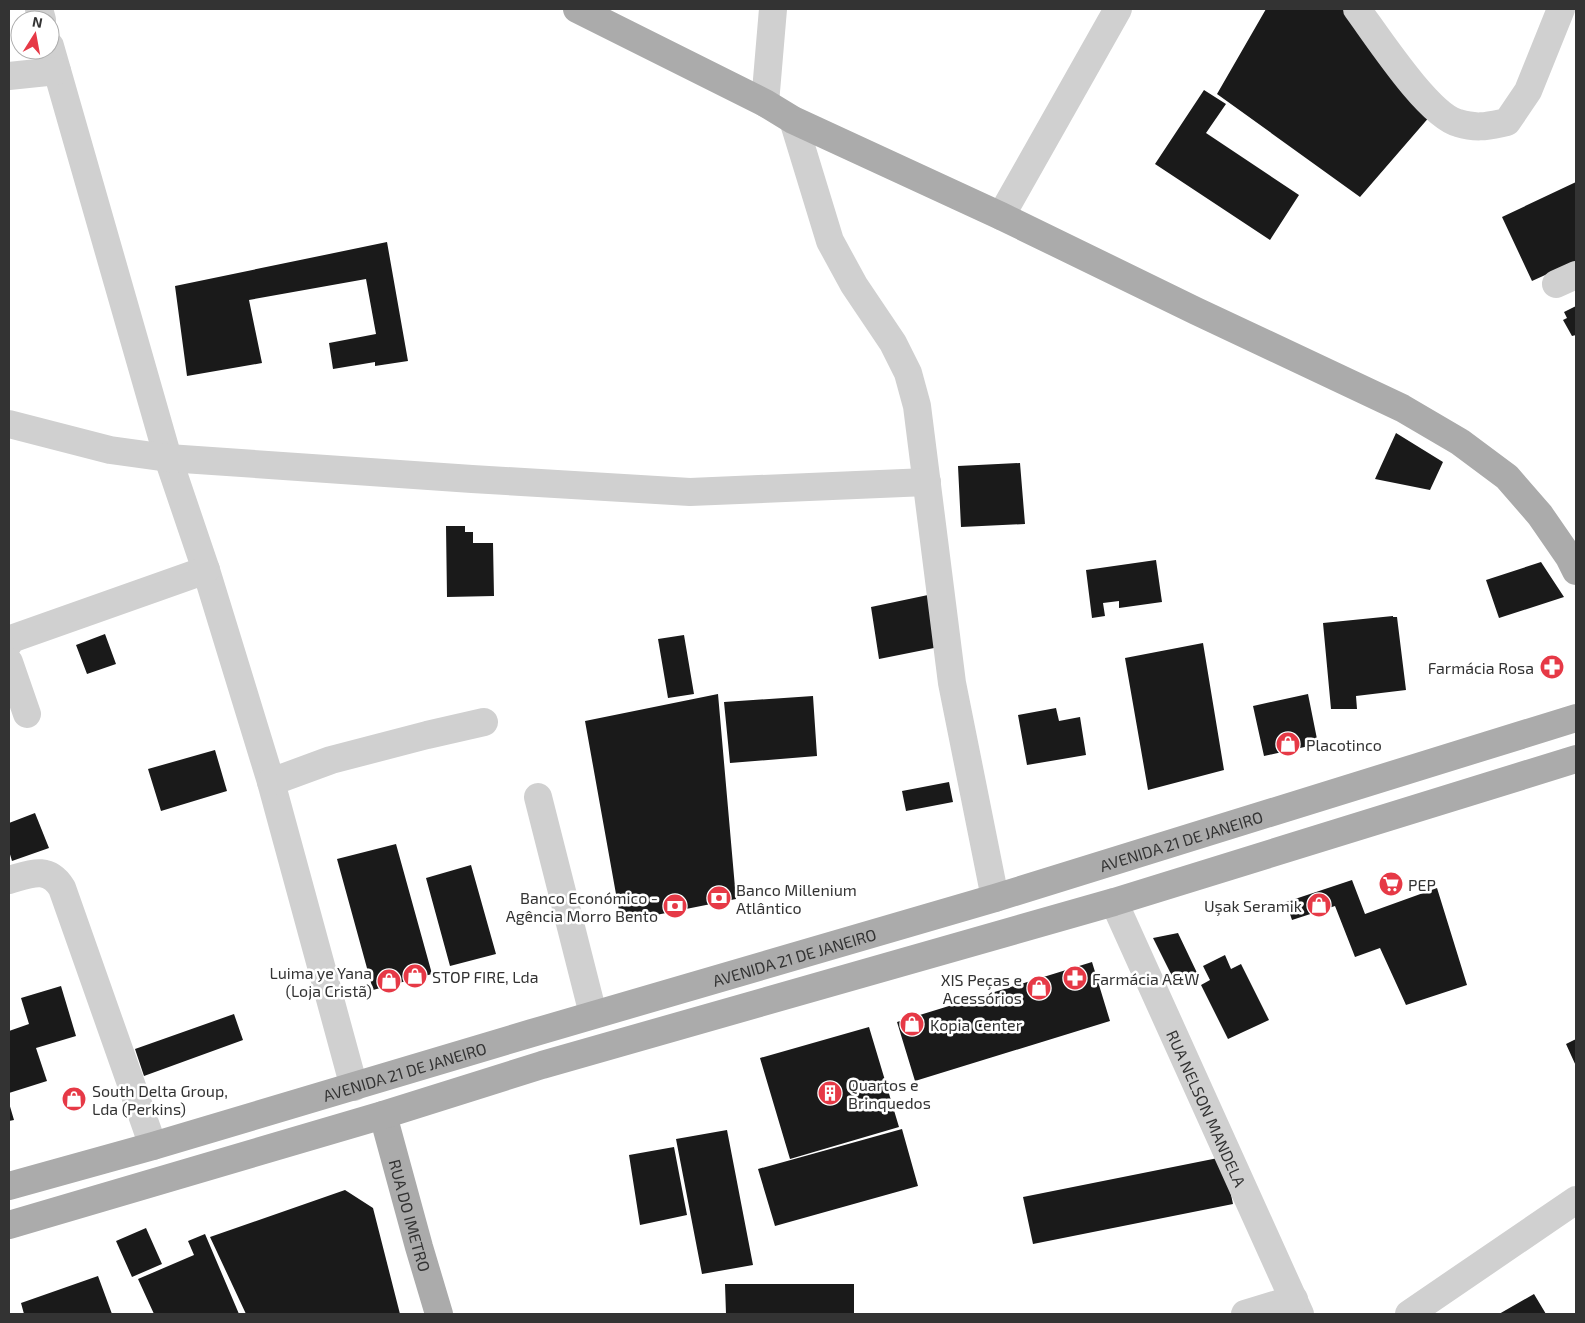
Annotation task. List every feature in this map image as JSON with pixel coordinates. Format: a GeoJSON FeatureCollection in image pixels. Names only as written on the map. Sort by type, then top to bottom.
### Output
{"type":"FeatureCollection","features":[{"type":"Feature","properties":{"kind":"main road"},"geometry":{"type":"LineString","coordinates":[[577,9],[765,103],[793,120],[1001,216],[1402,408],[1460,442],[1507,477],[1540,515],[1569,557],[1576,571]]}},
{"type":"Feature","properties":{"kind":"main road","name":"AVENIDA 21 DE JANEIRO"},"geometry":{"type":"LineString","coordinates":[[9,1186],[154,1146],[593,1014],[996,898],[1576,718]]}},
{"type":"Feature","properties":{"kind":"main road"},"geometry":{"type":"LineString","coordinates":[[9,1225],[383,1115],[542,1065],[1114,902],[1576,759]]}},
{"type":"Feature","properties":{"kind":"main road","name":"RUA DO IMETRO"},"geometry":{"type":"LineString","coordinates":[[383,1115],[439,1314]]}},
{"type":"Feature","properties":{"kind":"street"},"geometry":{"type":"LineString","coordinates":[[765,103],[773,9]]}},
{"type":"Feature","properties":{"kind":"street"},"geometry":{"type":"LineString","coordinates":[[1001,216],[1118,9]]}},
{"type":"Feature","properties":{"kind":"street"},"geometry":{"type":"LineString","coordinates":[[1357,9],[1411,82],[1436,110],[1456,123],[1480,128],[1507,122],[1528,90],[1561,9]]}},
{"type":"Feature","properties":{"kind":"street"},"geometry":{"type":"LineString","coordinates":[[9,76],[51,60]]}},
{"type":"Feature","properties":{"kind":"street"},"geometry":{"type":"LineString","coordinates":[[54,60],[168,458],[206,570],[271,782],[354,1087]]}},
{"type":"Feature","properties":{"kind":"street"},"geometry":{"type":"LineString","coordinates":[[793,120],[830,241],[854,285],[893,344],[908,373],[917,406],[952,683],[996,898]]}},
{"type":"Feature","properties":{"kind":"street"},"geometry":{"type":"LineString","coordinates":[[9,424],[110,450],[168,458],[690,492],[927,482]]}},
{"type":"Feature","properties":{"kind":"street"},"geometry":{"type":"LineString","coordinates":[[9,644],[11,639],[206,570]]}},
{"type":"Feature","properties":{"kind":"street"},"geometry":{"type":"LineString","coordinates":[[9,662],[27,714]]}},
{"type":"Feature","properties":{"kind":"street"},"geometry":{"type":"LineString","coordinates":[[271,782],[331,760],[484,722]]}},
{"type":"Feature","properties":{"kind":"street"},"geometry":{"type":"LineString","coordinates":[[538,797],[593,1014]]}},
{"type":"Feature","properties":{"kind":"street"},"geometry":{"type":"LineString","coordinates":[[9,880],[32,873],[46,874],[56,879],[62,888],[154,1146]]}},
{"type":"Feature","properties":{"kind":"street","name":"RUA NELSON MANDELA"},"geometry":{"type":"LineString","coordinates":[[1114,902],[1297,1307]]}},
{"type":"Feature","properties":{"kind":"street"},"geometry":{"type":"LineString","coordinates":[[1409,1314],[1576,1200]]}},
{"type":"Feature","properties":{"kind":"street"},"geometry":{"type":"LineString","coordinates":[[1245,1314],[1297,1307]]}},
{"type":"Feature","properties":{"kind":"building"},"geometry":{"type":"Polygon","coordinates":[[[1266,9],[1351,9],[1431,115],[1360,197],[1217,94],[1266,9]]]}},
{"type":"Feature","properties":{"kind":"building"},"geometry":{"type":"Polygon","coordinates":[[[1204,90],[1226,104],[1206,133],[1299,195],[1270,240],[1155,164],[1204,90]]]}},
{"type":"Feature","properties":{"kind":"building"},"geometry":{"type":"Polygon","coordinates":[[[1576,182],[1576,261],[1532,281],[1502,217],[1576,182]]]}},
{"type":"Feature","properties":{"kind":"building"},"geometry":{"type":"Polygon","coordinates":[[[387,242],[408,361],[375,366],[375,362],[333,369],[329,343],[376,334],[366,279],[249,300],[262,363],[187,376],[175,286],[387,242]]]}},
{"type":"Feature","properties":{"kind":"building"},"geometry":{"type":"Polygon","coordinates":[[[1576,306],[1576,335],[1572,336],[1563,320],[1567,318],[1564,312],[1576,306]]]}},
{"type":"Feature","properties":{"kind":"building"},"geometry":{"type":"Polygon","coordinates":[[[1396,433],[1443,462],[1430,490],[1375,479],[1396,433]]]}},
{"type":"Feature","properties":{"kind":"building"},"geometry":{"type":"Polygon","coordinates":[[[1020,463],[1025,524],[961,527],[958,466],[1020,463]]]}},
{"type":"Feature","properties":{"kind":"building"},"geometry":{"type":"Polygon","coordinates":[[[446,526],[465,526],[465,532],[473,532],[473,543],[493,543],[494,596],[447,597],[446,526]]]}},
{"type":"Feature","properties":{"kind":"building"},"geometry":{"type":"Polygon","coordinates":[[[1156,560],[1162,602],[1119,608],[1119,601],[1103,603],[1105,616],[1092,618],[1086,570],[1156,560]]]}},
{"type":"Feature","properties":{"kind":"building"},"geometry":{"type":"Polygon","coordinates":[[[1541,562],[1564,597],[1499,618],[1486,580],[1541,562]]]}},
{"type":"Feature","properties":{"kind":"building"},"geometry":{"type":"Polygon","coordinates":[[[928,595],[939,647],[879,659],[871,607],[928,595]]]}},
{"type":"Feature","properties":{"kind":"building"},"geometry":{"type":"Polygon","coordinates":[[[1397,617],[1406,690],[1356,696],[1357,709],[1331,709],[1323,623],[1397,617]]]}},
{"type":"Feature","properties":{"kind":"building"},"geometry":{"type":"Polygon","coordinates":[[[105,634],[116,664],[87,674],[76,645],[105,634]]]}},
{"type":"Feature","properties":{"kind":"building"},"geometry":{"type":"Polygon","coordinates":[[[684,635],[694,694],[668,698],[658,639],[684,635]]]}},
{"type":"Feature","properties":{"kind":"building"},"geometry":{"type":"Polygon","coordinates":[[[1203,643],[1224,770],[1148,790],[1125,658],[1203,643]]]}},
{"type":"Feature","properties":{"kind":"building"},"geometry":{"type":"Polygon","coordinates":[[[718,694],[736,899],[621,922],[585,721],[718,694]]]}},
{"type":"Feature","properties":{"kind":"building"},"geometry":{"type":"Polygon","coordinates":[[[1308,694],[1318,744],[1264,756],[1253,706],[1308,694]]]}},
{"type":"Feature","properties":{"kind":"building"},"geometry":{"type":"Polygon","coordinates":[[[813,696],[817,756],[730,763],[724,702],[813,696]]]}},
{"type":"Feature","properties":{"kind":"building"},"geometry":{"type":"Polygon","coordinates":[[[1056,708],[1059,721],[1080,717],[1086,755],[1027,765],[1018,715],[1056,708]]]}},
{"type":"Feature","properties":{"kind":"building"},"geometry":{"type":"Polygon","coordinates":[[[215,750],[227,791],[161,811],[148,769],[215,750]]]}},
{"type":"Feature","properties":{"kind":"building"},"geometry":{"type":"Polygon","coordinates":[[[949,782],[953,802],[906,811],[902,791],[949,782]]]}},
{"type":"Feature","properties":{"kind":"building"},"geometry":{"type":"Polygon","coordinates":[[[35,813],[49,848],[12,861],[9,851],[9,823],[35,813]]]}},
{"type":"Feature","properties":{"kind":"building"},"geometry":{"type":"Polygon","coordinates":[[[396,844],[432,974],[373,990],[337,859],[396,844]]]}},
{"type":"Feature","properties":{"kind":"building"},"geometry":{"type":"Polygon","coordinates":[[[471,865],[496,954],[450,966],[426,878],[471,865]]]}},
{"type":"Feature","properties":{"kind":"building"},"geometry":{"type":"Polygon","coordinates":[[[1352,880],[1365,914],[1437,888],[1467,985],[1406,1005],[1380,948],[1355,957],[1335,906],[1292,920],[1286,902],[1352,880]]]}},
{"type":"Feature","properties":{"kind":"building"},"geometry":{"type":"Polygon","coordinates":[[[1178,933],[1199,977],[1177,986],[1153,938],[1178,933]]]}},
{"type":"Feature","properties":{"kind":"building"},"geometry":{"type":"Polygon","coordinates":[[[1225,955],[1231,969],[1241,964],[1269,1020],[1228,1039],[1201,985],[1210,980],[1203,966],[1225,955]]]}},
{"type":"Feature","properties":{"kind":"building"},"geometry":{"type":"Polygon","coordinates":[[[1092,962],[1110,1021],[915,1081],[897,1022],[1092,962]]]}},
{"type":"Feature","properties":{"kind":"building"},"geometry":{"type":"Polygon","coordinates":[[[61,986],[76,1036],[36,1048],[47,1081],[9,1093],[9,1031],[29,1024],[21,998],[61,986]]]}},
{"type":"Feature","properties":{"kind":"building"},"geometry":{"type":"Polygon","coordinates":[[[234,1014],[243,1040],[144,1076],[135,1049],[234,1014]]]}},
{"type":"Feature","properties":{"kind":"building","name":"Quartos e Brinquedos"},"geometry":{"type":"Polygon","coordinates":[[[869,1027],[899,1127],[790,1159],[760,1058],[869,1027]]]}},
{"type":"Feature","properties":{"kind":"building"},"geometry":{"type":"Polygon","coordinates":[[[1576,1039],[1576,1066],[1566,1044],[1576,1039]]]}},
{"type":"Feature","properties":{"kind":"building"},"geometry":{"type":"Polygon","coordinates":[[[9,1103],[14,1120],[9,1121],[9,1103]]]}},
{"type":"Feature","properties":{"kind":"building"},"geometry":{"type":"Polygon","coordinates":[[[902,1129],[918,1186],[775,1226],[758,1169],[902,1129]]]}},
{"type":"Feature","properties":{"kind":"building"},"geometry":{"type":"Polygon","coordinates":[[[727,1130],[753,1265],[702,1274],[676,1139],[727,1130]]]}},
{"type":"Feature","properties":{"kind":"building"},"geometry":{"type":"Polygon","coordinates":[[[674,1147],[687,1215],[640,1225],[629,1155],[674,1147]]]}},
{"type":"Feature","properties":{"kind":"building"},"geometry":{"type":"Polygon","coordinates":[[[1223,1157],[1233,1204],[1033,1244],[1023,1197],[1223,1157]]]}},
{"type":"Feature","properties":{"kind":"building"},"geometry":{"type":"Polygon","coordinates":[[[345,1190],[373,1208],[400,1314],[246,1314],[210,1237],[345,1190]]]}},
{"type":"Feature","properties":{"kind":"building"},"geometry":{"type":"Polygon","coordinates":[[[146,1228],[162,1264],[132,1277],[116,1241],[146,1228]]]}},
{"type":"Feature","properties":{"kind":"building"},"geometry":{"type":"Polygon","coordinates":[[[205,1234],[239,1314],[154,1314],[138,1279],[194,1255],[188,1241],[205,1234]]]}},
{"type":"Feature","properties":{"kind":"building"},"geometry":{"type":"Polygon","coordinates":[[[98,1276],[112,1314],[24,1314],[21,1303],[98,1276]]]}},
{"type":"Feature","properties":{"kind":"building"},"geometry":{"type":"Polygon","coordinates":[[[725,1284],[854,1284],[854,1314],[726,1314],[725,1284]]]}},
{"type":"Feature","properties":{"kind":"building"},"geometry":{"type":"Polygon","coordinates":[[[1534,1294],[1546,1314],[1499,1314],[1534,1294]]]}},
{"type":"Feature","properties":{"kind":"place","name":"Farmácia Rosa"},"geometry":{"type":"Point","coordinates":[1552,667]}},
{"type":"Feature","properties":{"kind":"place","name":"Placotinco"},"geometry":{"type":"Point","coordinates":[1288,744]}},
{"type":"Feature","properties":{"kind":"place","name":"PEP"},"geometry":{"type":"Point","coordinates":[1391,884]}},
{"type":"Feature","properties":{"kind":"place","name":"Banco Millenium Atlântico"},"geometry":{"type":"Point","coordinates":[719,898]}},
{"type":"Feature","properties":{"kind":"place","name":"Uşak Seramik"},"geometry":{"type":"Point","coordinates":[1319,905]}},
{"type":"Feature","properties":{"kind":"place","name":"Banco Económico - Agência Morro Bento"},"geometry":{"type":"Point","coordinates":[675,906]}},
{"type":"Feature","properties":{"kind":"place","name":"STOP FIRE, Lda"},"geometry":{"type":"Point","coordinates":[415,976]}},
{"type":"Feature","properties":{"kind":"place","name":"Farmácia A&W"},"geometry":{"type":"Point","coordinates":[1075,978]}},
{"type":"Feature","properties":{"kind":"place","name":"Luima ye Yana (Loja Cristã)"},"geometry":{"type":"Point","coordinates":[389,981]}},
{"type":"Feature","properties":{"kind":"place","name":"XIS Peças e Acessórios"},"geometry":{"type":"Point","coordinates":[1039,988]}},
{"type":"Feature","properties":{"kind":"place","name":"Kopia Center"},"geometry":{"type":"Point","coordinates":[912,1024]}},
{"type":"Feature","properties":{"kind":"place","name":"Quartos e Brinquedos"},"geometry":{"type":"Point","coordinates":[830,1093]}},
{"type":"Feature","properties":{"kind":"place","name":"South Delta Group, Lda (Perkins)"},"geometry":{"type":"Point","coordinates":[74,1099]}}]}
